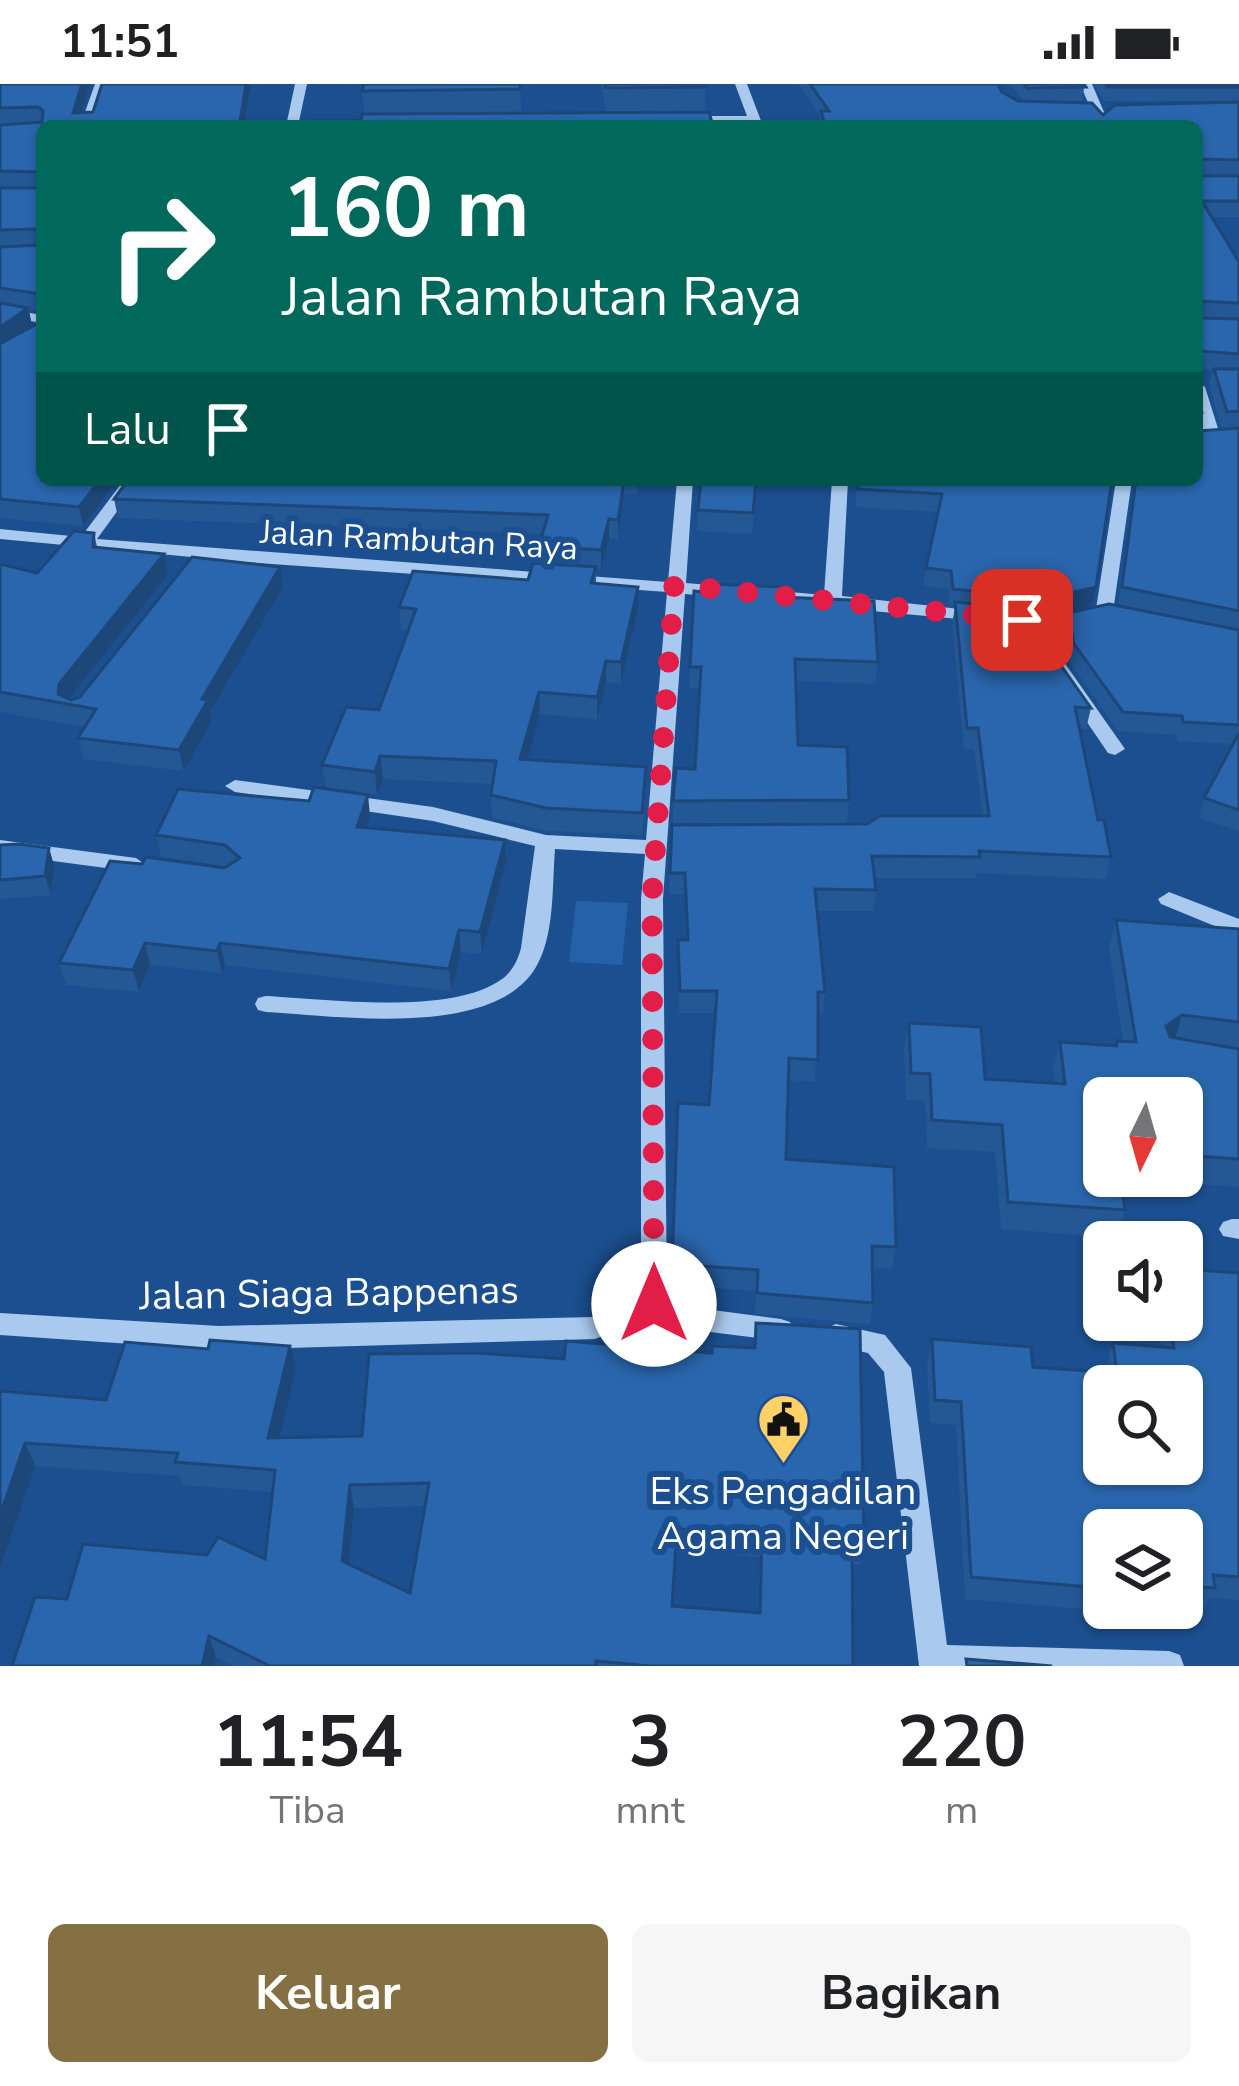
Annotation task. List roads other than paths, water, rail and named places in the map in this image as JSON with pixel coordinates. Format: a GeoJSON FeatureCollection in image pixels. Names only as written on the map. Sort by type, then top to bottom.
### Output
{"type":"FeatureCollection","features":[{"type":"Feature","properties":{"kind":"street"},"geometry":{"type":"LineString","coordinates":[[88,120],[101,84]]}},
{"type":"Feature","properties":{"kind":"street"},"geometry":{"type":"LineString","coordinates":[[293,120],[301,84]]}},
{"type":"Feature","properties":{"kind":"street"},"geometry":{"type":"LineString","coordinates":[[741,84],[755,120]]}},
{"type":"Feature","properties":{"kind":"street"},"geometry":{"type":"LineString","coordinates":[[1086,84],[1101,120]]}},
{"type":"Feature","properties":{"kind":"street"},"geometry":{"type":"LineString","coordinates":[[1080,111],[1115,112]]}},
{"type":"Feature","properties":{"kind":"street"},"geometry":{"type":"LineString","coordinates":[[0,312],[36,318]]}},
{"type":"Feature","properties":{"kind":"street"},"geometry":{"type":"LineString","coordinates":[[1203,377],[1219,378]]}},
{"type":"Feature","properties":{"kind":"street"},"geometry":{"type":"LineString","coordinates":[[1203,407],[1212,438]]}},
{"type":"Feature","properties":{"kind":"street"},"geometry":{"type":"LineString","coordinates":[[86,544],[128,486]]}},
{"type":"Feature","properties":{"kind":"street"},"geometry":{"type":"LineString","coordinates":[[684,486],[674,585],[663,839],[654,1304],[678,1317],[709,1324],[859,1337],[885,1351],[897,1368],[934,1663],[1168,1666]]}},
{"type":"Feature","properties":{"kind":"street"},"geometry":{"type":"LineString","coordinates":[[833,598],[840,486]]}},
{"type":"Feature","properties":{"kind":"street","name":"Jalan Rambutan Raya"},"geometry":{"type":"LineString","coordinates":[[0,534],[198,556],[833,598],[1049,622],[1114,615],[1124,486]]}},
{"type":"Feature","properties":{"kind":"street"},"geometry":{"type":"LineString","coordinates":[[178,582],[198,556]]}},
{"type":"Feature","properties":{"kind":"street"},"geometry":{"type":"LineString","coordinates":[[1049,622],[1057,665],[1115,749]]}},
{"type":"Feature","properties":{"kind":"street"},"geometry":{"type":"LineString","coordinates":[[235,786],[433,814],[546,842],[663,839]]}},
{"type":"Feature","properties":{"kind":"street"},"geometry":{"type":"LineString","coordinates":[[266,1004],[424,1008],[470,1006],[494,997],[528,967],[546,842]]}},
{"type":"Feature","properties":{"kind":"street"},"geometry":{"type":"LineString","coordinates":[[0,848],[158,868]]}},
{"type":"Feature","properties":{"kind":"street"},"geometry":{"type":"LineString","coordinates":[[1169,899],[1239,928]]}},
{"type":"Feature","properties":{"kind":"street","name":"Jalan Siaga Bappenas"},"geometry":{"type":"LineString","coordinates":[[0,1324],[219,1338],[595,1328],[654,1304]]}},
{"type":"Feature","properties":{"kind":"place","name":"Eks Pengadilan Agama Negeri"},"geometry":{"type":"Point","coordinates":[783,1466]}}]}
